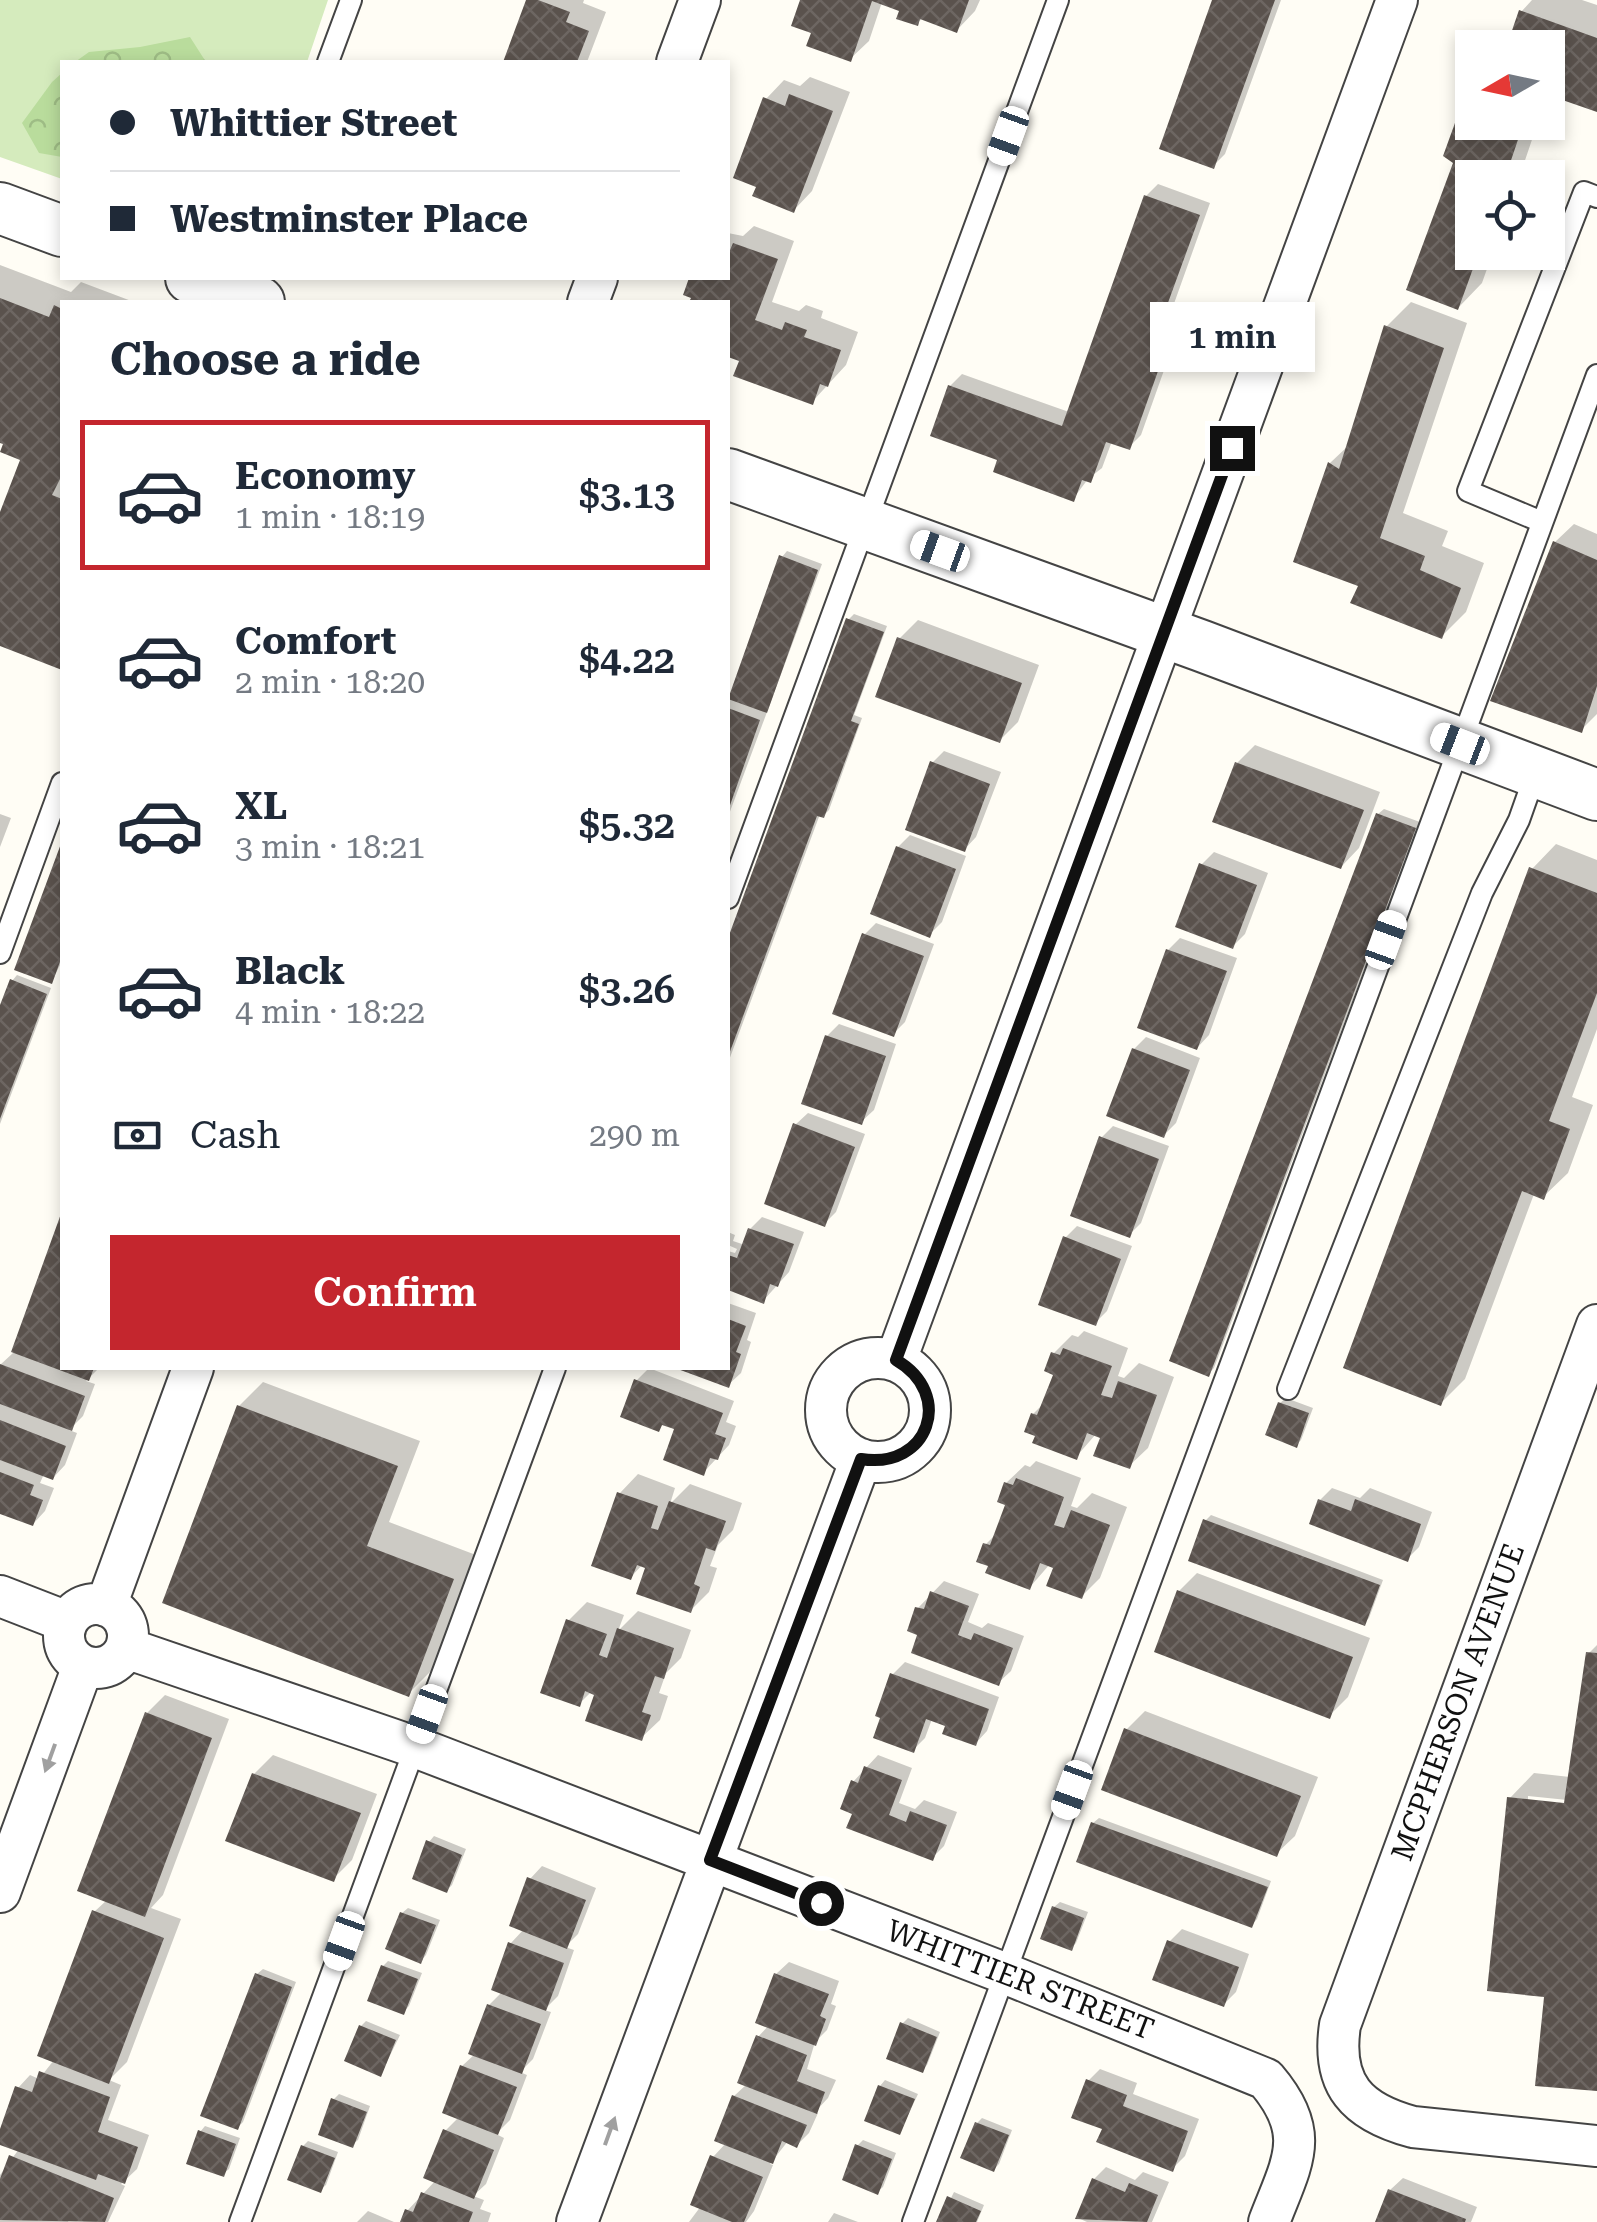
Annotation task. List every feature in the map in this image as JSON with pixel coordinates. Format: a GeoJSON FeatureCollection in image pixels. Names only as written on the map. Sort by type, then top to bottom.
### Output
{"type":"FeatureCollection","features":[{"type":"Feature","properties":{"kind":"street"},"geometry":{"type":"LineString","coordinates":[[678,60],[700,0]]}},
{"type":"Feature","properties":{"kind":"street"},"geometry":{"type":"LineString","coordinates":[[896,1360],[1397,0]]}},
{"type":"Feature","properties":{"kind":"street"},"geometry":{"type":"LineString","coordinates":[[0,208],[60,230]]}},
{"type":"Feature","properties":{"kind":"street"},"geometry":{"type":"LineString","coordinates":[[197,280],[247,295]]}},
{"type":"Feature","properties":{"kind":"street"},"geometry":{"type":"LineString","coordinates":[[730,475],[1597,795]]}},
{"type":"Feature","properties":{"kind":"street","name":"MCPHERSON AVENUE"},"geometry":{"type":"LineString","coordinates":[[1597,1325],[1340,2025],[1336,2049],[1344,2082],[1371,2113],[1402,2124],[1597,2146]]}},
{"type":"Feature","properties":{"kind":"street"},"geometry":{"type":"LineString","coordinates":[[881,1357],[896,1360],[915,1374],[925,1388],[928,1422],[921,1439],[895,1459],[861,1459],[834,1438],[827,1422],[830,1389],[839,1374],[853,1364],[881,1357]]}},
{"type":"Feature","properties":{"kind":"street"},"geometry":{"type":"LineString","coordinates":[[106,1606],[193,1370]]}},
{"type":"Feature","properties":{"kind":"street"},"geometry":{"type":"LineString","coordinates":[[576,2222],[861,1459]]}},
{"type":"Feature","properties":{"kind":"street"},"geometry":{"type":"LineString","coordinates":[[0,1596],[67,1622]]}},
{"type":"Feature","properties":{"kind":"street"},"geometry":{"type":"LineString","coordinates":[[106,1606],[115,1610],[124,1624],[126,1648],[104,1667],[83,1666],[64,1644],[67,1622],[84,1607],[106,1606]]}},
{"type":"Feature","properties":{"kind":"street","name":"WHITTIER STREET"},"geometry":{"type":"LineString","coordinates":[[126,1648],[415,1747],[1004,1973],[1266,2079],[1285,2101],[1294,2129],[1295,2153],[1269,2222]]}},
{"type":"Feature","properties":{"kind":"street"},"geometry":{"type":"LineString","coordinates":[[0,1892],[83,1666]]}},
{"type":"Feature","properties":{"kind":"lane"},"geometry":{"type":"LineString","coordinates":[[329,60],[351,0]]}},
{"type":"Feature","properties":{"kind":"lane"},"geometry":{"type":"LineString","coordinates":[[730,893],[1058,0]]}},
{"type":"Feature","properties":{"kind":"lane"},"geometry":{"type":"LineString","coordinates":[[1542,522],[1468,490],[1584,192],[1597,197]]}},
{"type":"Feature","properties":{"kind":"lane"},"geometry":{"type":"LineString","coordinates":[[913,2222],[1597,375]]}},
{"type":"Feature","properties":{"kind":"lane"},"geometry":{"type":"LineString","coordinates":[[1288,1390],[1482,893],[1519,820],[1536,772]]}},
{"type":"Feature","properties":{"kind":"lane"},"geometry":{"type":"LineString","coordinates":[[0,953],[60,788]]}},
{"type":"Feature","properties":{"kind":"lane"},"geometry":{"type":"LineString","coordinates":[[240,2222],[553,1370]]}},
{"type":"Feature","properties":{"kind":"green space"},"geometry":{"type":"Polygon","coordinates":[[[0,0],[328,0],[308,60],[60,60],[60,178],[0,157],[0,0]]]}},
{"type":"Feature","properties":{"kind":"green space"},"geometry":{"type":"Polygon","coordinates":[[[190,37],[205,60],[78,60],[89,52],[190,37]]]}},
{"type":"Feature","properties":{"kind":"green space"},"geometry":{"type":"Polygon","coordinates":[[[60,75],[60,157],[39,153],[22,123],[60,75]]]}},
{"type":"Feature","properties":{"kind":"building"},"geometry":{"type":"Polygon","coordinates":[[[526,0],[538,0],[570,12],[566,22],[589,31],[578,60],[504,60],[526,0]]]}},
{"type":"Feature","properties":{"kind":"building"},"geometry":{"type":"Polygon","coordinates":[[[800,0],[969,0],[957,33],[920,19],[918,26],[896,19],[899,11],[872,1],[851,62],[806,46],[811,33],[791,26],[800,0]]]}},
{"type":"Feature","properties":{"kind":"building"},"geometry":{"type":"Polygon","coordinates":[[[1212,0],[1275,0],[1214,169],[1159,149],[1212,0]]]}},
{"type":"Feature","properties":{"kind":"building"},"geometry":{"type":"Polygon","coordinates":[[[1519,10],[1597,38],[1597,112],[1565,101],[1565,30],[1512,30],[1519,10]]]}},
{"type":"Feature","properties":{"kind":"building"},"geometry":{"type":"Polygon","coordinates":[[[789,94],[833,111],[794,213],[752,196],[756,187],[733,178],[763,97],[785,106],[789,94]]]}},
{"type":"Feature","properties":{"kind":"building"},"geometry":{"type":"Polygon","coordinates":[[[1455,123],[1455,140],[1518,140],[1511,160],[1455,160],[1455,270],[1472,270],[1458,310],[1406,290],[1453,163],[1443,156],[1455,123]]]}},
{"type":"Feature","properties":{"kind":"building"},"geometry":{"type":"Polygon","coordinates":[[[1144,195],[1200,215],[1150,352],[1163,357],[1130,450],[1106,442],[1091,483],[1082,480],[1074,502],[993,472],[997,460],[930,436],[948,385],[1062,426],[1144,195]]]}},
{"type":"Feature","properties":{"kind":"building"},"geometry":{"type":"Polygon","coordinates":[[[733,243],[778,259],[755,320],[782,330],[785,322],[807,330],[804,337],[841,350],[828,387],[820,384],[813,405],[733,376],[739,361],[730,358],[730,300],[690,300],[683,295],[688,280],[730,280],[733,243]]]}},
{"type":"Feature","properties":{"kind":"building"},"geometry":{"type":"Polygon","coordinates":[[[0,298],[49,317],[54,305],[60,308],[60,479],[52,495],[60,498],[60,669],[0,646],[0,512],[20,460],[0,452],[0,298]]]}},
{"type":"Feature","properties":{"kind":"building"},"geometry":{"type":"Polygon","coordinates":[[[1384,325],[1444,348],[1380,538],[1425,556],[1420,570],[1461,588],[1442,639],[1350,603],[1358,586],[1293,562],[1328,462],[1339,469],[1384,325]]]}},
{"type":"Feature","properties":{"kind":"building"},"geometry":{"type":"Polygon","coordinates":[[[1553,541],[1597,560],[1597,686],[1582,733],[1490,701],[1553,541]]]}},
{"type":"Feature","properties":{"kind":"building"},"geometry":{"type":"Polygon","coordinates":[[[779,555],[818,570],[767,713],[730,700],[779,555]]]}},
{"type":"Feature","properties":{"kind":"building"},"geometry":{"type":"Polygon","coordinates":[[[846,618],[884,632],[851,721],[859,724],[824,818],[817,816],[730,1052],[730,933],[846,618]]]}},
{"type":"Feature","properties":{"kind":"building"},"geometry":{"type":"Polygon","coordinates":[[[897,637],[1022,683],[1000,743],[875,697],[897,637]]]}},
{"type":"Feature","properties":{"kind":"building"},"geometry":{"type":"Polygon","coordinates":[[[730,709],[760,720],[730,805],[730,709]]]}},
{"type":"Feature","properties":{"kind":"building"},"geometry":{"type":"Polygon","coordinates":[[[930,761],[990,784],[965,852],[905,830],[930,761]]]}},
{"type":"Feature","properties":{"kind":"building"},"geometry":{"type":"Polygon","coordinates":[[[1235,762],[1364,810],[1341,869],[1212,822],[1235,762]]]}},
{"type":"Feature","properties":{"kind":"building"},"geometry":{"type":"Polygon","coordinates":[[[1376,813],[1416,828],[1209,1377],[1169,1361],[1376,813]]]}},
{"type":"Feature","properties":{"kind":"building"},"geometry":{"type":"Polygon","coordinates":[[[60,846],[60,962],[52,984],[14,970],[60,846]]]}},
{"type":"Feature","properties":{"kind":"building"},"geometry":{"type":"Polygon","coordinates":[[[896,846],[956,869],[930,938],[870,914],[896,846]]]}},
{"type":"Feature","properties":{"kind":"building"},"geometry":{"type":"Polygon","coordinates":[[[1199,863],[1257,885],[1233,949],[1175,927],[1199,863]]]}},
{"type":"Feature","properties":{"kind":"building"},"geometry":{"type":"Polygon","coordinates":[[[1529,867],[1597,893],[1597,993],[1549,1121],[1570,1129],[1544,1200],[1522,1191],[1441,1406],[1343,1368],[1529,867]]]}},
{"type":"Feature","properties":{"kind":"building"},"geometry":{"type":"Polygon","coordinates":[[[862,933],[924,956],[894,1037],[832,1014],[862,933]]]}},
{"type":"Feature","properties":{"kind":"building"},"geometry":{"type":"Polygon","coordinates":[[[1166,949],[1227,971],[1197,1050],[1137,1028],[1166,949]]]}},
{"type":"Feature","properties":{"kind":"building"},"geometry":{"type":"Polygon","coordinates":[[[10,979],[47,994],[0,1119],[0,1005],[10,979]]]}},
{"type":"Feature","properties":{"kind":"building"},"geometry":{"type":"Polygon","coordinates":[[[825,1035],[886,1056],[862,1125],[801,1104],[825,1035]]]}},
{"type":"Feature","properties":{"kind":"building"},"geometry":{"type":"Polygon","coordinates":[[[1132,1048],[1190,1070],[1164,1138],[1106,1116],[1132,1048]]]}},
{"type":"Feature","properties":{"kind":"building"},"geometry":{"type":"Polygon","coordinates":[[[793,1123],[855,1147],[825,1227],[764,1204],[793,1123]]]}},
{"type":"Feature","properties":{"kind":"building"},"geometry":{"type":"Polygon","coordinates":[[[1099,1136],[1159,1159],[1130,1238],[1070,1216],[1099,1136]]]}},
{"type":"Feature","properties":{"kind":"building"},"geometry":{"type":"Polygon","coordinates":[[[60,1217],[60,1370],[93,1370],[89,1381],[11,1352],[60,1217]]]}},
{"type":"Feature","properties":{"kind":"building"},"geometry":{"type":"Polygon","coordinates":[[[748,1228],[794,1244],[778,1287],[770,1284],[764,1304],[730,1291],[730,1256],[737,1258],[748,1228]]]}},
{"type":"Feature","properties":{"kind":"building"},"geometry":{"type":"Polygon","coordinates":[[[1063,1236],[1121,1259],[1096,1326],[1038,1305],[1063,1236]]]}},
{"type":"Feature","properties":{"kind":"building"},"geometry":{"type":"Polygon","coordinates":[[[730,1320],[746,1326],[729,1388],[680,1370],[730,1370],[730,1320]]]}},
{"type":"Feature","properties":{"kind":"building"},"geometry":{"type":"Polygon","coordinates":[[[1063,1348],[1112,1366],[1101,1395],[1112,1398],[1118,1381],[1157,1395],[1130,1469],[1093,1456],[1100,1438],[1087,1433],[1077,1460],[1032,1443],[1035,1436],[1024,1432],[1031,1413],[1037,1415],[1053,1375],[1044,1371],[1051,1352],[1060,1355],[1063,1348]]]}},
{"type":"Feature","properties":{"kind":"building"},"geometry":{"type":"Polygon","coordinates":[[[0,1364],[85,1396],[72,1431],[0,1404],[0,1364]]]}},
{"type":"Feature","properties":{"kind":"building"},"geometry":{"type":"Polygon","coordinates":[[[634,1379],[723,1413],[715,1434],[726,1438],[718,1460],[710,1458],[704,1476],[663,1460],[674,1429],[662,1425],[659,1432],[620,1417],[634,1379]]]}},
{"type":"Feature","properties":{"kind":"building"},"geometry":{"type":"Polygon","coordinates":[[[1278,1402],[1309,1413],[1297,1448],[1265,1435],[1278,1402]]]}},
{"type":"Feature","properties":{"kind":"building"},"geometry":{"type":"Polygon","coordinates":[[[237,1405],[398,1466],[367,1546],[454,1579],[409,1697],[162,1603],[237,1405]]]}},
{"type":"Feature","properties":{"kind":"building"},"geometry":{"type":"Polygon","coordinates":[[[0,1420],[66,1446],[53,1480],[0,1460],[0,1420]]]}},
{"type":"Feature","properties":{"kind":"building"},"geometry":{"type":"Polygon","coordinates":[[[0,1472],[34,1485],[30,1495],[43,1500],[33,1526],[0,1514],[0,1472]]]}},
{"type":"Feature","properties":{"kind":"building"},"geometry":{"type":"Polygon","coordinates":[[[1016,1478],[1064,1497],[1054,1525],[1064,1528],[1071,1510],[1110,1525],[1082,1599],[1046,1586],[1053,1568],[1040,1563],[1030,1590],[985,1573],[988,1566],[976,1562],[983,1543],[990,1545],[1005,1505],[997,1502],[1004,1482],[1013,1485],[1016,1478]]]}},
{"type":"Feature","properties":{"kind":"building"},"geometry":{"type":"Polygon","coordinates":[[[617,1492],[658,1506],[651,1528],[658,1530],[669,1501],[726,1521],[715,1551],[706,1548],[694,1584],[700,1587],[691,1613],[636,1594],[645,1568],[637,1565],[631,1580],[591,1566],[617,1492]]]}},
{"type":"Feature","properties":{"kind":"building"},"geometry":{"type":"Polygon","coordinates":[[[1318,1499],[1351,1511],[1355,1499],[1421,1524],[1408,1562],[1309,1524],[1318,1499]]]}},
{"type":"Feature","properties":{"kind":"building"},"geometry":{"type":"Polygon","coordinates":[[[1203,1519],[1380,1585],[1365,1626],[1188,1561],[1203,1519]]]}},
{"type":"Feature","properties":{"kind":"building"},"geometry":{"type":"Polygon","coordinates":[[[1177,1590],[1353,1657],[1330,1719],[1154,1652],[1177,1590]]]}},
{"type":"Feature","properties":{"kind":"building"},"geometry":{"type":"Polygon","coordinates":[[[930,1591],[969,1606],[958,1635],[971,1640],[974,1633],[1013,1648],[999,1686],[911,1653],[917,1635],[907,1631],[915,1607],[924,1609],[930,1591]]]}},
{"type":"Feature","properties":{"kind":"building"},"geometry":{"type":"Polygon","coordinates":[[[566,1619],[607,1634],[599,1655],[607,1658],[617,1628],[674,1648],[664,1679],[655,1676],[642,1712],[651,1715],[642,1741],[585,1721],[594,1695],[585,1691],[580,1707],[540,1693],[566,1619]]]}},
{"type":"Feature","properties":{"kind":"building"},"geometry":{"type":"Polygon","coordinates":[[[1586,1652],[1597,1653],[1597,2091],[1535,2086],[1544,1997],[1487,1991],[1507,1797],[1564,1803],[1586,1652]]]}},
{"type":"Feature","properties":{"kind":"building"},"geometry":{"type":"Polygon","coordinates":[[[890,1673],[989,1709],[976,1746],[942,1734],[945,1726],[926,1719],[914,1753],[873,1738],[880,1718],[875,1716],[890,1673]]]}},
{"type":"Feature","properties":{"kind":"building"},"geometry":{"type":"Polygon","coordinates":[[[145,1712],[212,1738],[145,1917],[77,1891],[145,1712]]]}},
{"type":"Feature","properties":{"kind":"building"},"geometry":{"type":"Polygon","coordinates":[[[1124,1728],[1301,1796],[1277,1857],[1101,1790],[1124,1728]]]}},
{"type":"Feature","properties":{"kind":"building"},"geometry":{"type":"Polygon","coordinates":[[[864,1766],[902,1780],[889,1815],[906,1822],[910,1811],[947,1825],[933,1861],[846,1828],[852,1814],[840,1809],[851,1780],[858,1783],[864,1766]]]}},
{"type":"Feature","properties":{"kind":"building"},"geometry":{"type":"Polygon","coordinates":[[[252,1773],[361,1813],[334,1882],[225,1841],[252,1773]]]}},
{"type":"Feature","properties":{"kind":"building"},"geometry":{"type":"Polygon","coordinates":[[[1091,1822],[1268,1887],[1252,1928],[1076,1862],[1091,1822]]]}},
{"type":"Feature","properties":{"kind":"building"},"geometry":{"type":"Polygon","coordinates":[[[426,1840],[462,1855],[447,1893],[412,1879],[426,1840]]]}},
{"type":"Feature","properties":{"kind":"building"},"geometry":{"type":"Polygon","coordinates":[[[527,1877],[586,1900],[567,1949],[509,1926],[527,1877]]]}},
{"type":"Feature","properties":{"kind":"building"},"geometry":{"type":"Polygon","coordinates":[[[1052,1906],[1084,1918],[1072,1951],[1040,1939],[1052,1906]]]}},
{"type":"Feature","properties":{"kind":"building"},"geometry":{"type":"Polygon","coordinates":[[[92,1910],[164,1938],[109,2084],[37,2056],[92,1910]]]}},
{"type":"Feature","properties":{"kind":"building"},"geometry":{"type":"Polygon","coordinates":[[[400,1912],[436,1925],[421,1964],[385,1949],[400,1912]]]}},
{"type":"Feature","properties":{"kind":"building"},"geometry":{"type":"Polygon","coordinates":[[[1167,1940],[1239,1967],[1224,2007],[1152,1980],[1167,1940]]]}},
{"type":"Feature","properties":{"kind":"building"},"geometry":{"type":"Polygon","coordinates":[[[508,1942],[564,1963],[546,2011],[491,1990],[508,1942]]]}},
{"type":"Feature","properties":{"kind":"building"},"geometry":{"type":"Polygon","coordinates":[[[381,1965],[418,1979],[404,2015],[367,2001],[381,1965]]]}},
{"type":"Feature","properties":{"kind":"building"},"geometry":{"type":"Polygon","coordinates":[[[255,1973],[292,1987],[238,2130],[200,2116],[255,1973]]]}},
{"type":"Feature","properties":{"kind":"building"},"geometry":{"type":"Polygon","coordinates":[[[774,1973],[829,1994],[820,2016],[826,2019],[816,2046],[755,2023],[774,1973]]]}},
{"type":"Feature","properties":{"kind":"building"},"geometry":{"type":"Polygon","coordinates":[[[487,2004],[541,2024],[522,2074],[468,2054],[487,2004]]]}},
{"type":"Feature","properties":{"kind":"building"},"geometry":{"type":"Polygon","coordinates":[[[900,2022],[937,2037],[923,2073],[886,2059],[900,2022]]]}},
{"type":"Feature","properties":{"kind":"building"},"geometry":{"type":"Polygon","coordinates":[[[359,2025],[396,2040],[381,2077],[344,2061],[359,2025]]]}},
{"type":"Feature","properties":{"kind":"building"},"geometry":{"type":"Polygon","coordinates":[[[756,2035],[807,2055],[797,2081],[825,2092],[817,2114],[737,2083],[756,2035]]]}},
{"type":"Feature","properties":{"kind":"building"},"geometry":{"type":"Polygon","coordinates":[[[460,2065],[517,2087],[498,2135],[442,2113],[460,2065]]]}},
{"type":"Feature","properties":{"kind":"building"},"geometry":{"type":"Polygon","coordinates":[[[39,2071],[110,2097],[98,2132],[138,2147],[125,2184],[98,2174],[96,2180],[0,2145],[0,2129],[15,2086],[32,2092],[39,2071]]]}},
{"type":"Feature","properties":{"kind":"building"},"geometry":{"type":"Polygon","coordinates":[[[1086,2079],[1127,2095],[1123,2106],[1188,2131],[1173,2172],[1096,2142],[1102,2129],[1071,2118],[1086,2079]]]}},
{"type":"Feature","properties":{"kind":"building"},"geometry":{"type":"Polygon","coordinates":[[[878,2085],[915,2099],[900,2135],[864,2121],[878,2085]]]}},
{"type":"Feature","properties":{"kind":"building"},"geometry":{"type":"Polygon","coordinates":[[[732,2095],[807,2125],[797,2148],[782,2141],[773,2164],[714,2141],[732,2095]]]}},
{"type":"Feature","properties":{"kind":"building"},"geometry":{"type":"Polygon","coordinates":[[[331,2098],[367,2112],[353,2148],[318,2135],[331,2098]]]}},
{"type":"Feature","properties":{"kind":"building"},"geometry":{"type":"Polygon","coordinates":[[[975,2122],[1009,2135],[994,2172],[960,2158],[975,2122]]]}},
{"type":"Feature","properties":{"kind":"building"},"geometry":{"type":"Polygon","coordinates":[[[443,2129],[494,2150],[474,2199],[423,2178],[443,2129]]]}},
{"type":"Feature","properties":{"kind":"building"},"geometry":{"type":"Polygon","coordinates":[[[198,2130],[236,2144],[224,2177],[186,2164],[198,2130]]]}},
{"type":"Feature","properties":{"kind":"building"},"geometry":{"type":"Polygon","coordinates":[[[855,2144],[892,2159],[878,2195],[842,2180],[855,2144]]]}},
{"type":"Feature","properties":{"kind":"building"},"geometry":{"type":"Polygon","coordinates":[[[301,2145],[335,2158],[321,2193],[287,2180],[301,2145]]]}},
{"type":"Feature","properties":{"kind":"building"},"geometry":{"type":"Polygon","coordinates":[[[9,2155],[114,2198],[105,2222],[0,2220],[0,2179],[9,2155]]]}},
{"type":"Feature","properties":{"kind":"building"},"geometry":{"type":"Polygon","coordinates":[[[710,2155],[763,2177],[744,2222],[732,2222],[690,2205],[710,2155]]]}},
{"type":"Feature","properties":{"kind":"building"},"geometry":{"type":"Polygon","coordinates":[[[1092,2178],[1125,2192],[1129,2183],[1158,2195],[1147,2222],[1075,2219],[1092,2178]]]}},
{"type":"Feature","properties":{"kind":"building"},"geometry":{"type":"Polygon","coordinates":[[[1388,2189],[1466,2219],[1465,2222],[1375,2222],[1388,2189]]]}},
{"type":"Feature","properties":{"kind":"building"},"geometry":{"type":"Polygon","coordinates":[[[421,2192],[473,2212],[469,2222],[400,2222],[405,2209],[413,2212],[421,2192]]]}},
{"type":"Feature","properties":{"kind":"building"},"geometry":{"type":"Polygon","coordinates":[[[947,2196],[981,2211],[976,2222],[936,2222],[947,2196]]]}},
{"type":"Feature","properties":{"kind":"route"},"geometry":{"type":"LineString","coordinates":[[821,1903],[710,1860],[861,1459],[895,1459],[921,1439],[928,1422],[925,1388],[915,1374],[896,1360],[1232,448]]}}]}
